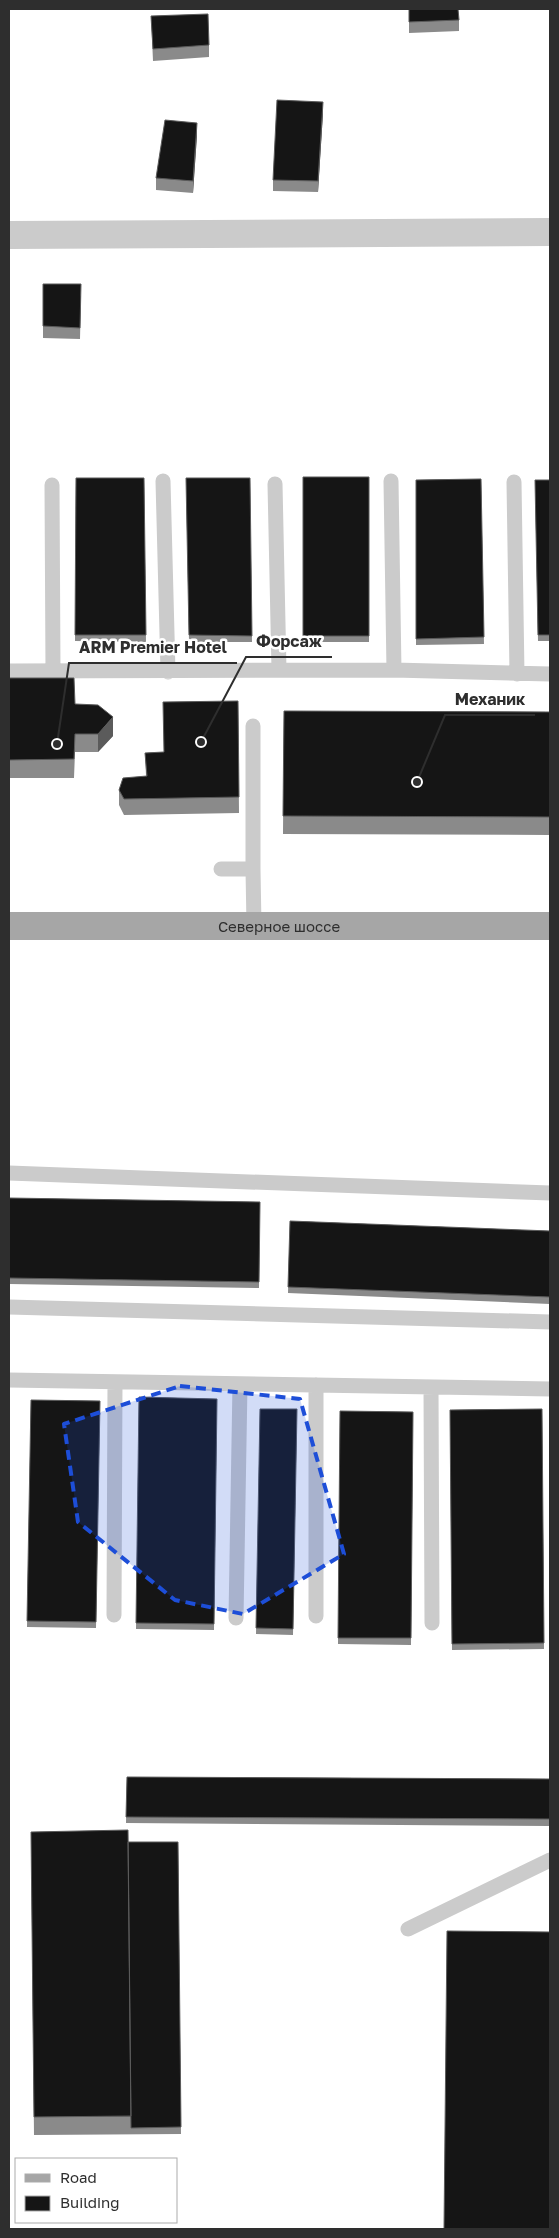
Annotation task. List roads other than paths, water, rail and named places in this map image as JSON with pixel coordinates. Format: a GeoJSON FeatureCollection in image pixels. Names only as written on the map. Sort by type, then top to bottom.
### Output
{"type":"FeatureCollection","features":[{"type":"Feature","properties":{"kind":"main road","name":"Северное шоссе"},"geometry":{"type":"LineString","coordinates":[[9,926],[550,926]]}},
{"type":"Feature","properties":{"kind":"street"},"geometry":{"type":"LineString","coordinates":[[9,235],[550,232]]}},
{"type":"Feature","properties":{"kind":"lane"},"geometry":{"type":"LineString","coordinates":[[163,481],[168,672]]}},
{"type":"Feature","properties":{"kind":"lane"},"geometry":{"type":"LineString","coordinates":[[391,481],[394,670]]}},
{"type":"Feature","properties":{"kind":"lane"},"geometry":{"type":"LineString","coordinates":[[514,482],[516,674]]}},
{"type":"Feature","properties":{"kind":"lane"},"geometry":{"type":"LineString","coordinates":[[275,484],[279,670]]}},
{"type":"Feature","properties":{"kind":"lane"},"geometry":{"type":"LineString","coordinates":[[52,485],[54,671]]}},
{"type":"Feature","properties":{"kind":"lane"},"geometry":{"type":"LineString","coordinates":[[9,671],[394,670],[550,674]]}},
{"type":"Feature","properties":{"kind":"lane"},"geometry":{"type":"LineString","coordinates":[[253,726],[254,926]]}},
{"type":"Feature","properties":{"kind":"lane"},"geometry":{"type":"LineString","coordinates":[[221,869],[253,869]]}},
{"type":"Feature","properties":{"kind":"lane"},"geometry":{"type":"LineString","coordinates":[[9,1173],[550,1193]]}},
{"type":"Feature","properties":{"kind":"lane"},"geometry":{"type":"LineString","coordinates":[[9,1307],[550,1322]]}},
{"type":"Feature","properties":{"kind":"lane"},"geometry":{"type":"LineString","coordinates":[[9,1380],[550,1388]]}},
{"type":"Feature","properties":{"kind":"lane"},"geometry":{"type":"LineString","coordinates":[[114,1615],[115,1382]]}},
{"type":"Feature","properties":{"kind":"lane"},"geometry":{"type":"LineString","coordinates":[[236,1618],[240,1384]]}},
{"type":"Feature","properties":{"kind":"lane"},"geometry":{"type":"LineString","coordinates":[[316,1385],[316,1616]]}},
{"type":"Feature","properties":{"kind":"lane"},"geometry":{"type":"LineString","coordinates":[[431,1387],[432,1623]]}},
{"type":"Feature","properties":{"kind":"lane"},"geometry":{"type":"LineString","coordinates":[[408,1930],[550,1860]]}},
{"type":"Feature","properties":{"kind":"place","name":"Форсаж"},"geometry":{"type":"Point","coordinates":[201,742]}},
{"type":"Feature","properties":{"kind":"place","name":"ARM Premier Hotel"},"geometry":{"type":"Point","coordinates":[57,744]}},
{"type":"Feature","properties":{"kind":"place","name":"Механик"},"geometry":{"type":"Point","coordinates":[417,782]}}]}
